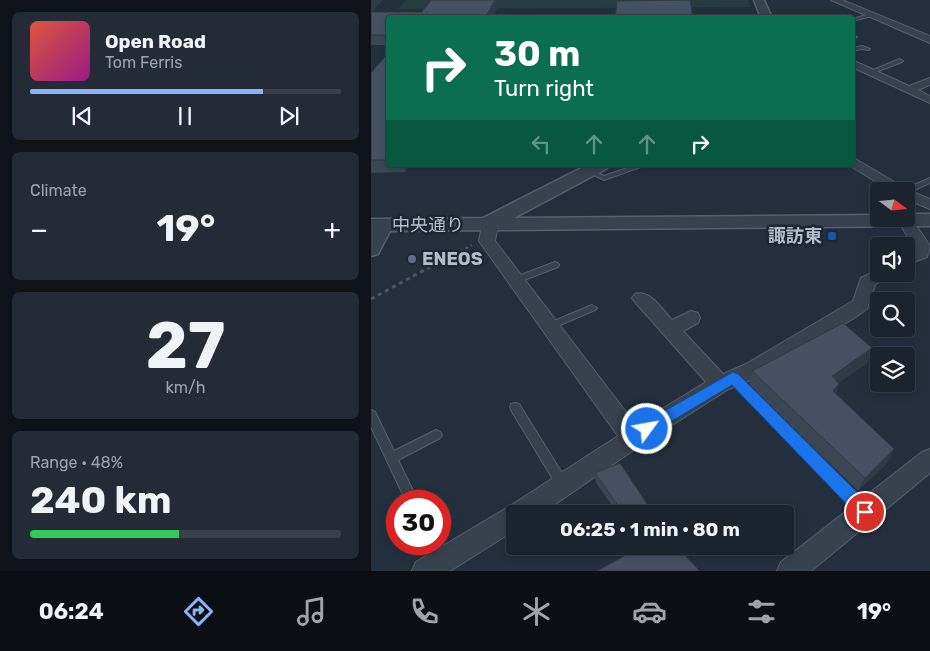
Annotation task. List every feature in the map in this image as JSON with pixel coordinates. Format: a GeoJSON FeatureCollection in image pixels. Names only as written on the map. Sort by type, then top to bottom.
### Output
{"type":"FeatureCollection","features":[{"type":"Feature","properties":{"kind":"street"},"geometry":{"type":"LineString","coordinates":[[759,0],[766,15]]}},
{"type":"Feature","properties":{"kind":"street"},"geometry":{"type":"LineString","coordinates":[[835,0],[893,27],[930,40]]}},
{"type":"Feature","properties":{"kind":"street"},"geometry":{"type":"LineString","coordinates":[[855,64],[930,100]]}},
{"type":"Feature","properties":{"kind":"street"},"geometry":{"type":"LineString","coordinates":[[909,90],[930,81]]}},
{"type":"Feature","properties":{"kind":"street"},"geometry":{"type":"LineString","coordinates":[[855,163],[886,182]]}},
{"type":"Feature","properties":{"kind":"street"},"geometry":{"type":"LineString","coordinates":[[595,168],[488,229],[487,241],[633,438]]}},
{"type":"Feature","properties":{"kind":"street"},"geometry":{"type":"LineString","coordinates":[[915,197],[930,205]]}},
{"type":"Feature","properties":{"kind":"street","name":"中央通り"},"geometry":{"type":"LineString","coordinates":[[915,221],[930,220]]}},
{"type":"Feature","properties":{"kind":"street","name":"中央通り"},"geometry":{"type":"LineString","coordinates":[[377,226],[488,229],[870,222]]}},
{"type":"Feature","properties":{"kind":"street"},"geometry":{"type":"LineString","coordinates":[[371,249],[377,226]]}},
{"type":"Feature","properties":{"kind":"street"},"geometry":{"type":"LineString","coordinates":[[910,228],[922,247],[921,253],[915,257]]}},
{"type":"Feature","properties":{"kind":"street"},"geometry":{"type":"LineString","coordinates":[[533,505],[633,438],[727,381],[753,370],[861,304],[867,282],[870,280]]}},
{"type":"Feature","properties":{"kind":"street"},"geometry":{"type":"LineString","coordinates":[[641,298],[727,381]]}},
{"type":"Feature","properties":{"kind":"street"},"geometry":{"type":"LineString","coordinates":[[671,329],[691,318]]}},
{"type":"Feature","properties":{"kind":"street"},"geometry":{"type":"LineString","coordinates":[[790,571],[865,512],[903,478],[930,459]]}},
{"type":"Feature","properties":{"kind":"street"},"geometry":{"type":"LineString","coordinates":[[430,559],[506,521]]}},
{"type":"Feature","properties":{"kind":"lane"},"geometry":{"type":"LineString","coordinates":[[855,19],[870,15]]}},
{"type":"Feature","properties":{"kind":"lane"},"geometry":{"type":"LineString","coordinates":[[855,49],[862,46],[868,48]]}},
{"type":"Feature","properties":{"kind":"lane"},"geometry":{"type":"LineString","coordinates":[[871,72],[900,62]]}},
{"type":"Feature","properties":{"kind":"lane"},"geometry":{"type":"LineString","coordinates":[[595,168],[604,178],[637,167]]}},
{"type":"Feature","properties":{"kind":"lane"},"geometry":{"type":"LineString","coordinates":[[915,188],[930,180]]}},
{"type":"Feature","properties":{"kind":"lane"},"geometry":{"type":"LineString","coordinates":[[516,280],[555,265]]}},
{"type":"Feature","properties":{"kind":"lane"},"geometry":{"type":"LineString","coordinates":[[550,326],[593,308]]}},
{"type":"Feature","properties":{"kind":"lane"},"geometry":{"type":"LineString","coordinates":[[727,381],[865,512]]}},
{"type":"Feature","properties":{"kind":"lane"},"geometry":{"type":"LineString","coordinates":[[515,407],[563,485]]}},
{"type":"Feature","properties":{"kind":"lane"},"geometry":{"type":"LineString","coordinates":[[371,415],[407,490]]}},
{"type":"Feature","properties":{"kind":"lane"},"geometry":{"type":"LineString","coordinates":[[391,458],[436,435]]}},
{"type":"Feature","properties":{"kind":"path"},"geometry":{"type":"LineString","coordinates":[[371,299],[488,229]]}},
{"type":"Feature","properties":{"kind":"green space"},"geometry":{"type":"Polygon","coordinates":[[[406,0],[748,0],[751,7],[398,9],[406,0]]]}},
{"type":"Feature","properties":{"kind":"building"},"geometry":{"type":"Polygon","coordinates":[[[431,0],[495,0],[487,15],[386,15],[386,35],[371,35],[371,12],[422,12],[431,0]]]}},
{"type":"Feature","properties":{"kind":"building"},"geometry":{"type":"Polygon","coordinates":[[[690,0],[692,15],[615,15],[617,1],[690,0]]]}},
{"type":"Feature","properties":{"kind":"building"},"geometry":{"type":"Polygon","coordinates":[[[386,56],[386,160],[371,160],[371,73],[386,56]]]}},
{"type":"Feature","properties":{"kind":"building"},"geometry":{"type":"Polygon","coordinates":[[[843,323],[871,347],[832,376],[839,384],[833,391],[894,449],[865,478],[752,371],[843,323]]]}},
{"type":"Feature","properties":{"kind":"building"},"geometry":{"type":"Polygon","coordinates":[[[620,463],[647,504],[618,505],[595,473],[620,463]]]}},
{"type":"Feature","properties":{"kind":"building"},"geometry":{"type":"Polygon","coordinates":[[[626,555],[685,555],[700,571],[597,571],[626,555]]]}},
{"type":"Feature","properties":{"kind":"place","name":"諏訪東"},"geometry":{"type":"Point","coordinates":[832,236]}},
{"type":"Feature","properties":{"kind":"place","name":"ENEOS"},"geometry":{"type":"Point","coordinates":[412,259]}},
{"type":"Feature","properties":{"kind":"route"},"geometry":{"type":"LineString","coordinates":[[647,429],[733,378],[865,512]]}}]}
